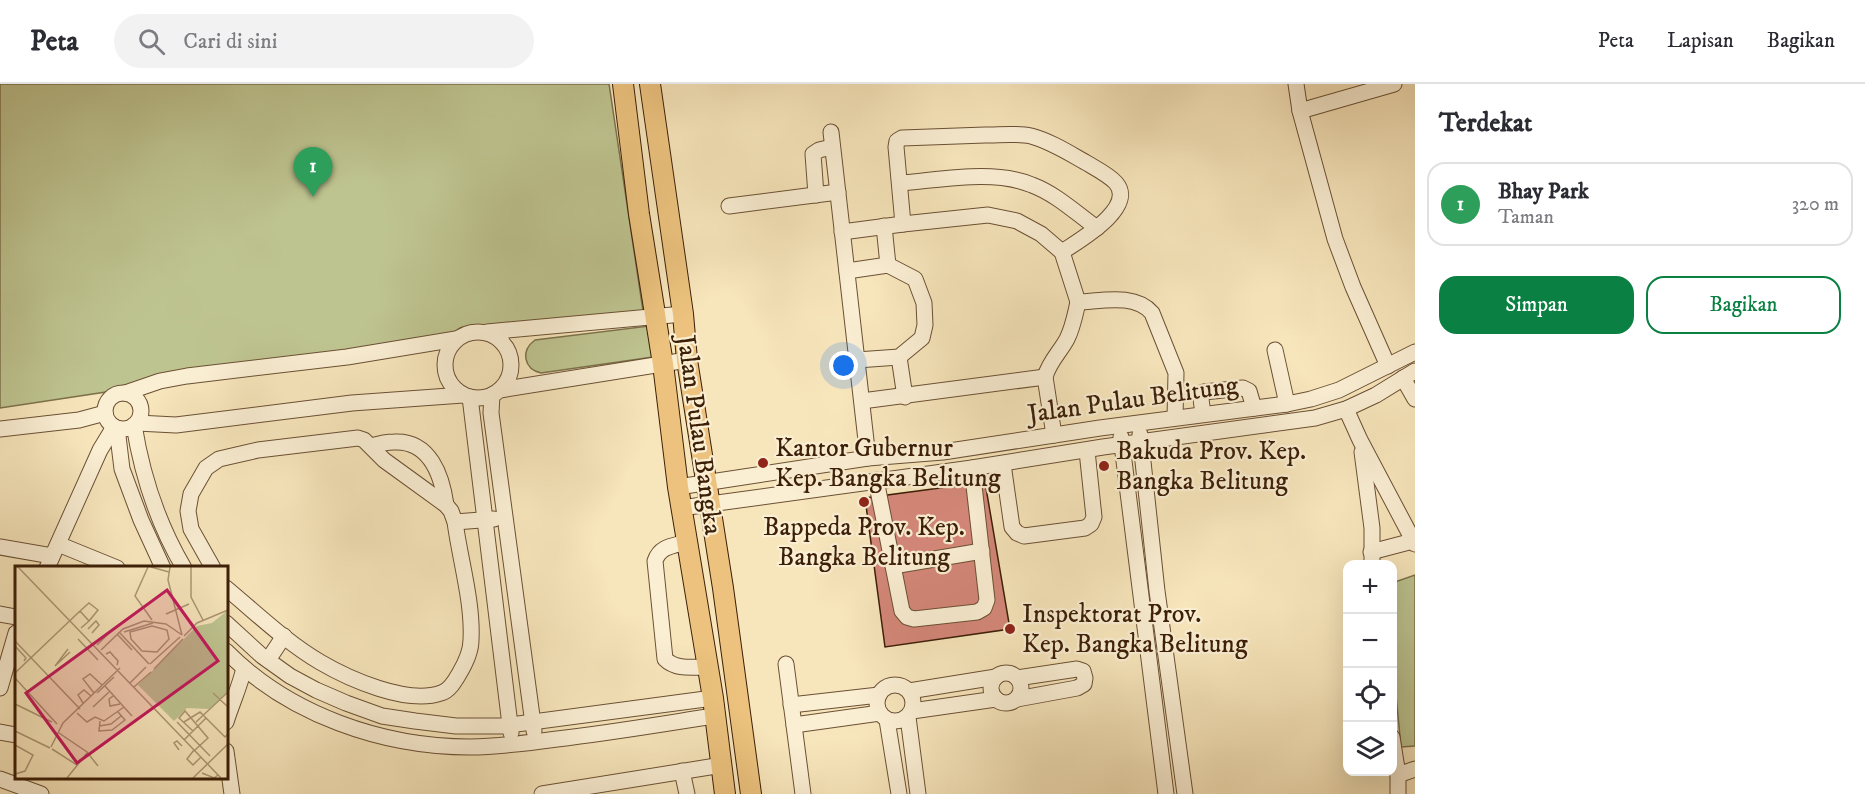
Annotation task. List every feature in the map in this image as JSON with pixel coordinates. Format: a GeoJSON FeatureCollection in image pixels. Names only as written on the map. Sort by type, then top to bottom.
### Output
{"type":"FeatureCollection","features":[{"type":"Feature","properties":{"kind":"main road","name":"Jalan Pulau Bangka"},"geometry":{"type":"LineString","coordinates":[[623,84],[681,508],[714,707],[725,794]]}},
{"type":"Feature","properties":{"kind":"main road","name":"Jalan Pulau Bangka"},"geometry":{"type":"LineString","coordinates":[[651,92],[683,314],[687,360],[723,588],[751,794]]}},
{"type":"Feature","properties":{"kind":"street"},"geometry":{"type":"LineString","coordinates":[[1296,84],[1300,111],[1335,239],[1388,366]]}},
{"type":"Feature","properties":{"kind":"street"},"geometry":{"type":"LineString","coordinates":[[1300,111],[1394,84]]}},
{"type":"Feature","properties":{"kind":"street"},"geometry":{"type":"LineString","coordinates":[[903,224],[897,141],[902,138],[1031,136],[1063,149],[1097,169],[1116,184],[1120,192],[1119,203],[1114,212],[1097,228],[1062,252]]}},
{"type":"Feature","properties":{"kind":"street"},"geometry":{"type":"LineString","coordinates":[[816,195],[813,153],[831,140],[868,458]]}},
{"type":"Feature","properties":{"kind":"street"},"geometry":{"type":"LineString","coordinates":[[900,183],[1006,177],[1032,185],[1054,196],[1097,228]]}},
{"type":"Feature","properties":{"kind":"street"},"geometry":{"type":"LineString","coordinates":[[729,206],[838,192]]}},
{"type":"Feature","properties":{"kind":"street"},"geometry":{"type":"LineString","coordinates":[[842,232],[988,215],[1017,221],[1041,234],[1062,252],[1078,302],[1074,323],[1045,377],[1053,435]]}},
{"type":"Feature","properties":{"kind":"street"},"geometry":{"type":"LineString","coordinates":[[884,226],[888,265]]}},
{"type":"Feature","properties":{"kind":"street"},"geometry":{"type":"LineString","coordinates":[[847,271],[888,265],[915,279],[924,303],[925,324],[922,338],[899,357],[857,360]]}},
{"type":"Feature","properties":{"kind":"street"},"geometry":{"type":"LineString","coordinates":[[1078,302],[1130,300],[1140,302],[1147,307],[1152,313],[1176,373],[1175,418]]}},
{"type":"Feature","properties":{"kind":"street"},"geometry":{"type":"LineString","coordinates":[[163,566],[141,520],[122,469],[116,428],[107,419],[105,412],[107,402],[112,397],[160,381],[187,376],[347,357],[456,339],[468,333],[683,314]]}},
{"type":"Feature","properties":{"kind":"street"},"geometry":{"type":"LineString","coordinates":[[116,428],[124,429],[135,424],[176,425],[352,403],[466,396],[483,398],[505,385],[511,374],[510,354],[504,343],[487,332]]}},
{"type":"Feature","properties":{"kind":"street"},"geometry":{"type":"LineString","coordinates":[[456,339],[448,350],[445,369],[453,387],[466,396],[485,520],[512,745]]}},
{"type":"Feature","properties":{"kind":"street"},"geometry":{"type":"LineString","coordinates":[[1275,350],[1287,404]]}},
{"type":"Feature","properties":{"kind":"street","name":"Jalan Pulau Belitung"},"geometry":{"type":"LineString","coordinates":[[707,493],[868,458],[943,452],[1120,425],[1287,404],[1339,390],[1415,352]]}},
{"type":"Feature","properties":{"kind":"street"},"geometry":{"type":"LineString","coordinates":[[899,357],[905,397]]}},
{"type":"Feature","properties":{"kind":"street"},"geometry":{"type":"LineString","coordinates":[[496,392],[687,360]]}},
{"type":"Feature","properties":{"kind":"street"},"geometry":{"type":"LineString","coordinates":[[1409,375],[1415,399]]}},
{"type":"Feature","properties":{"kind":"street","name":"Jalan Pulau Belitung"},"geometry":{"type":"LineString","coordinates":[[707,493],[876,480],[1003,464],[1316,418],[1346,409],[1376,395],[1409,375]]}},
{"type":"Feature","properties":{"kind":"street"},"geometry":{"type":"LineString","coordinates":[[862,401],[1045,377]]}},
{"type":"Feature","properties":{"kind":"street"},"geometry":{"type":"LineString","coordinates":[[1203,414],[1201,399],[1204,392],[1243,388],[1249,391],[1254,408]]}},
{"type":"Feature","properties":{"kind":"street"},"geometry":{"type":"LineString","coordinates":[[496,392],[491,413],[535,742]]}},
{"type":"Feature","properties":{"kind":"street"},"geometry":{"type":"LineString","coordinates":[[125,393],[135,398],[140,406],[140,417],[135,424],[139,452],[150,492],[166,534],[183,566]]}},
{"type":"Feature","properties":{"kind":"street"},"geometry":{"type":"LineString","coordinates":[[1346,409],[1414,543],[1372,558],[1372,528],[1360,440]]}},
{"type":"Feature","properties":{"kind":"street"},"geometry":{"type":"LineString","coordinates":[[0,429],[79,420],[105,412]]}},
{"type":"Feature","properties":{"kind":"street"},"geometry":{"type":"LineString","coordinates":[[1138,423],[1157,591],[1185,794]]}},
{"type":"Feature","properties":{"kind":"street"},"geometry":{"type":"LineString","coordinates":[[1120,425],[1166,794]]}},
{"type":"Feature","properties":{"kind":"street"},"geometry":{"type":"LineString","coordinates":[[52,556],[99,450],[116,428]]}},
{"type":"Feature","properties":{"kind":"street"},"geometry":{"type":"LineString","coordinates":[[212,566],[191,529],[188,511],[191,494],[206,468],[219,459],[258,450],[358,438],[364,440],[384,460],[451,511],[468,596],[472,641],[460,673],[454,683],[443,693],[425,696],[400,694],[362,682],[320,661],[284,636],[228,590]]}},
{"type":"Feature","properties":{"kind":"street"},"geometry":{"type":"LineString","coordinates":[[371,446],[395,441],[407,443],[422,451],[438,470],[446,505]]}},
{"type":"Feature","properties":{"kind":"street"},"geometry":{"type":"LineString","coordinates":[[1003,464],[1012,526],[1017,533],[1024,537],[1085,528],[1091,524],[1094,517],[1087,450]]}},
{"type":"Feature","properties":{"kind":"street"},"geometry":{"type":"LineString","coordinates":[[876,480],[902,611],[907,617],[914,619],[977,612],[984,608],[987,600],[972,468]]}},
{"type":"Feature","properties":{"kind":"street"},"geometry":{"type":"LineString","coordinates":[[678,487],[707,493]]}},
{"type":"Feature","properties":{"kind":"street"},"geometry":{"type":"LineString","coordinates":[[681,508],[707,493]]}},
{"type":"Feature","properties":{"kind":"street"},"geometry":{"type":"LineString","coordinates":[[455,522],[506,518]]}},
{"type":"Feature","properties":{"kind":"street"},"geometry":{"type":"LineString","coordinates":[[687,542],[663,548],[655,561],[665,659],[671,665],[678,667],[707,667]]}},
{"type":"Feature","properties":{"kind":"street"},"geometry":{"type":"LineString","coordinates":[[0,548],[111,566]]}},
{"type":"Feature","properties":{"kind":"street"},"geometry":{"type":"LineString","coordinates":[[893,566],[982,551]]}},
{"type":"Feature","properties":{"kind":"street"},"geometry":{"type":"LineString","coordinates":[[0,614],[15,617]]}},
{"type":"Feature","properties":{"kind":"street"},"geometry":{"type":"LineString","coordinates":[[228,625],[290,676],[316,690],[382,716],[456,726],[510,725],[714,707]]}},
{"type":"Feature","properties":{"kind":"street"},"geometry":{"type":"LineString","coordinates":[[268,660],[284,636]]}},
{"type":"Feature","properties":{"kind":"street"},"geometry":{"type":"LineString","coordinates":[[7,680],[15,638]]}},
{"type":"Feature","properties":{"kind":"street"},"geometry":{"type":"LineString","coordinates":[[228,653],[265,685],[298,705],[333,721],[402,740],[437,746],[471,747],[535,742],[714,707]]}},
{"type":"Feature","properties":{"kind":"street"},"geometry":{"type":"LineString","coordinates":[[786,664],[803,794]]}},
{"type":"Feature","properties":{"kind":"street"},"geometry":{"type":"LineString","coordinates":[[228,716],[244,668]]}},
{"type":"Feature","properties":{"kind":"street"},"geometry":{"type":"LineString","coordinates":[[794,725],[884,717],[895,722],[910,714],[996,699],[1006,703],[1077,688],[1083,684],[1085,678],[1083,671],[1077,669],[1017,678],[1007,673],[996,677],[909,691]]}},
{"type":"Feature","properties":{"kind":"street"},"geometry":{"type":"LineString","coordinates":[[996,677],[991,687],[996,699]]}},
{"type":"Feature","properties":{"kind":"street"},"geometry":{"type":"LineString","coordinates":[[1017,678],[1021,688],[1017,699]]}},
{"type":"Feature","properties":{"kind":"street"},"geometry":{"type":"LineString","coordinates":[[899,794],[884,717],[877,702],[883,690],[896,685],[909,691],[913,697],[910,714],[918,794]]}},
{"type":"Feature","properties":{"kind":"street"},"geometry":{"type":"LineString","coordinates":[[791,705],[879,695]]}},
{"type":"Feature","properties":{"kind":"street"},"geometry":{"type":"LineString","coordinates":[[0,732],[15,735]]}},
{"type":"Feature","properties":{"kind":"street"},"geometry":{"type":"LineString","coordinates":[[228,765],[232,794]]}},
{"type":"Feature","properties":{"kind":"street"},"geometry":{"type":"LineString","coordinates":[[542,794],[722,765]]}},
{"type":"Feature","properties":{"kind":"street"},"geometry":{"type":"LineString","coordinates":[[1397,769],[1398,794]]}},
{"type":"Feature","properties":{"kind":"street"},"geometry":{"type":"LineString","coordinates":[[1398,775],[1415,769]]}},
{"type":"Feature","properties":{"kind":"street"},"geometry":{"type":"LineString","coordinates":[[682,771],[687,794]]}},
{"type":"Feature","properties":{"kind":"street"},"geometry":{"type":"LineString","coordinates":[[0,778],[41,794]]}},
{"type":"Feature","properties":{"kind":"green space"},"geometry":{"type":"Polygon","coordinates":[[[0,84],[609,84],[643,311],[0,408],[0,84]]]}},
{"type":"Feature","properties":{"kind":"green space"},"geometry":{"type":"Polygon","coordinates":[[[649,326],[653,357],[541,373],[531,368],[526,359],[527,349],[535,340],[649,326]]]}},
{"type":"Feature","properties":{"kind":"green space"},"geometry":{"type":"Polygon","coordinates":[[[1415,575],[1415,746],[1401,747],[1397,706],[1397,581],[1415,575]]]}},
{"type":"Feature","properties":{"kind":"building"},"geometry":{"type":"Polygon","coordinates":[[[985,482],[1010,629],[885,647],[865,498],[985,482]]]}},
{"type":"Feature","properties":{"kind":"place","name":"Bhay Park"},"geometry":{"type":"Point","coordinates":[313,197]}},
{"type":"Feature","properties":{"kind":"place","name":"Kantor Gubernur Kep. Bangka Belitung"},"geometry":{"type":"Point","coordinates":[763,463]}},
{"type":"Feature","properties":{"kind":"place","name":"Bakuda Prov. Kep. Bangka Belitung"},"geometry":{"type":"Point","coordinates":[1104,466]}},
{"type":"Feature","properties":{"kind":"place","name":"Bappeda Prov. Kep. Bangka Belitung"},"geometry":{"type":"Point","coordinates":[864,502]}},
{"type":"Feature","properties":{"kind":"place","name":"Inspektorat Prov. Kep. Bangka Belitung"},"geometry":{"type":"Point","coordinates":[1010,629]}}]}
